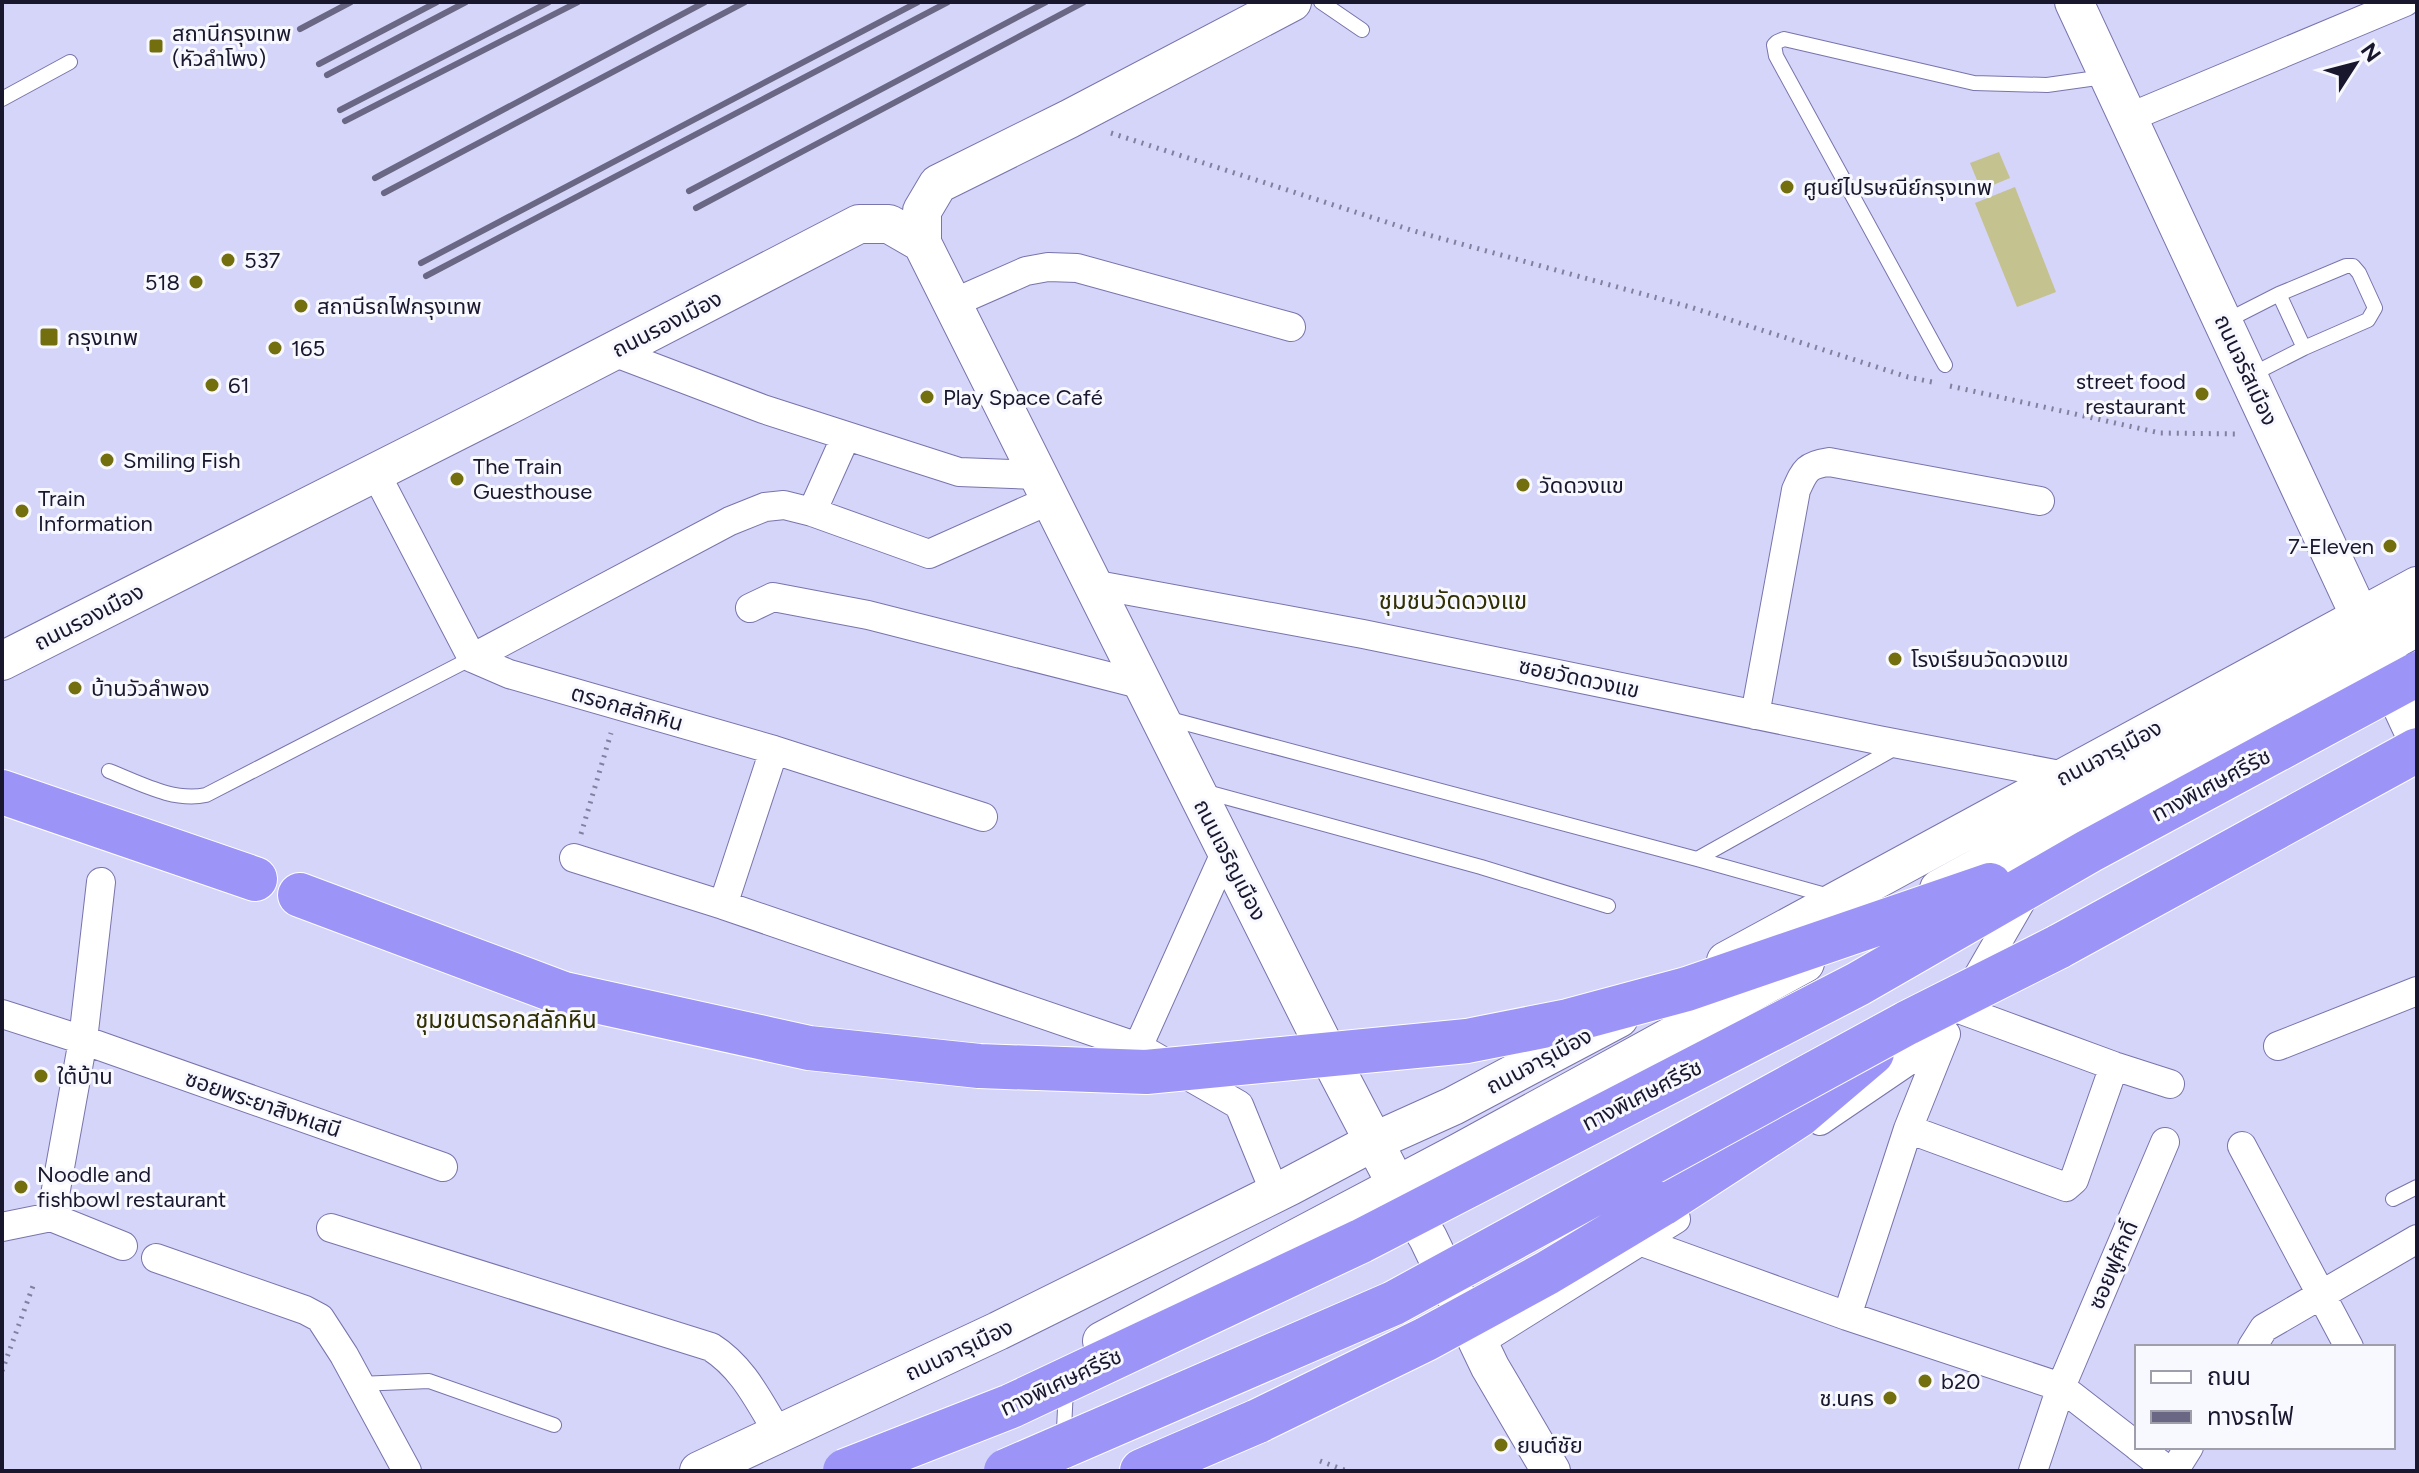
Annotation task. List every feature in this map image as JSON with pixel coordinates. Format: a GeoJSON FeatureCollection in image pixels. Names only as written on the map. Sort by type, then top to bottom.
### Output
{"type":"FeatureCollection","features":[{"type":"Feature","properties":{"kind":"highway","name":"ทางพิเศษศรีรัช"},"geometry":{"type":"LineString","coordinates":[[845,1471],[1011,1406],[1361,1241],[1858,984],[2080,834],[2417,674]]}},
{"type":"Feature","properties":{"kind":"highway"},"geometry":{"type":"LineString","coordinates":[[1142,1471],[1328,1387],[1426,1339],[1547,1273],[1686,1189],[1926,1030],[2058,947],[2417,750]]}},
{"type":"Feature","properties":{"kind":"highway"},"geometry":{"type":"LineString","coordinates":[[2,792],[255,879]]}},
{"type":"Feature","properties":{"kind":"highway"},"geometry":{"type":"LineString","coordinates":[[300,895],[564,994],[809,1048],[979,1066],[1146,1072],[1467,1041],[1568,1021],[1687,989],[2080,834]]}},
{"type":"Feature","properties":{"kind":"highway"},"geometry":{"type":"LineString","coordinates":[[1006,1471],[1394,1303],[1926,1030]]}},
{"type":"Feature","properties":{"kind":"main road"},"geometry":{"type":"LineString","coordinates":[[922,243],[922,211],[938,184],[1292,2]]}},
{"type":"Feature","properties":{"kind":"main road","name":"ถนนจรัสเมือง"},"geometry":{"type":"LineString","coordinates":[[2074,2],[2417,739]]}},
{"type":"Feature","properties":{"kind":"main road","name":"ถนนรองเมือง"},"geometry":{"type":"LineString","coordinates":[[2,661],[859,224],[889,224],[922,243]]}},
{"type":"Feature","properties":{"kind":"main road","name":"ถนนเจริญเมือง"},"geometry":{"type":"LineString","coordinates":[[922,243],[1373,1142],[1428,1238],[1490,1367],[1551,1471]]}},
{"type":"Feature","properties":{"kind":"main road"},"geometry":{"type":"LineString","coordinates":[[2369,634],[2417,586]]}},
{"type":"Feature","properties":{"kind":"main road"},"geometry":{"type":"LineString","coordinates":[[2369,634],[2417,627]]}},
{"type":"Feature","properties":{"kind":"main road","name":"ถนนจารุเมือง"},"geometry":{"type":"LineString","coordinates":[[699,1471],[998,1331],[1373,1142],[1453,1106],[2065,776],[2369,634]]}},
{"type":"Feature","properties":{"kind":"main road","name":"ถนนจารุเมือง"},"geometry":{"type":"LineString","coordinates":[[855,1471],[1397,1186],[2080,834],[2369,634]]}},
{"type":"Feature","properties":{"kind":"street"},"geometry":{"type":"LineString","coordinates":[[2128,118],[2405,2]]}},
{"type":"Feature","properties":{"kind":"street"},"geometry":{"type":"LineString","coordinates":[[951,304],[1026,271],[1048,267],[1077,268],[1291,327]]}},
{"type":"Feature","properties":{"kind":"street"},"geometry":{"type":"LineString","coordinates":[[613,352],[763,409],[959,472],[1044,488]]}},
{"type":"Feature","properties":{"kind":"street"},"geometry":{"type":"LineString","coordinates":[[812,512],[846,436]]}},
{"type":"Feature","properties":{"kind":"street"},"geometry":{"type":"LineString","coordinates":[[1755,715],[1796,490],[1804,472],[1813,464],[1829,462],[2040,501]]}},
{"type":"Feature","properties":{"kind":"street"},"geometry":{"type":"LineString","coordinates":[[375,472],[472,658],[730,521],[765,507],[784,505],[812,512],[929,554],[1044,488]]}},
{"type":"Feature","properties":{"kind":"street","name":"ซอยวัดดวงแข"},"geometry":{"type":"LineString","coordinates":[[1092,584],[1363,634],[2065,776]]}},
{"type":"Feature","properties":{"kind":"street"},"geometry":{"type":"LineString","coordinates":[[750,608],[773,597],[868,615],[1150,700]]}},
{"type":"Feature","properties":{"kind":"street","name":"ตรอกสลักหิน"},"geometry":{"type":"LineString","coordinates":[[472,658],[509,674],[774,750],[983,817]]}},
{"type":"Feature","properties":{"kind":"street"},"geometry":{"type":"LineString","coordinates":[[723,905],[774,750]]}},
{"type":"Feature","properties":{"kind":"street"},"geometry":{"type":"LineString","coordinates":[[1479,1342],[1642,1242],[1926,1030],[1959,1009],[2080,834]]}},
{"type":"Feature","properties":{"kind":"street"},"geometry":{"type":"LineString","coordinates":[[1138,1047],[1226,851]]}},
{"type":"Feature","properties":{"kind":"street"},"geometry":{"type":"LineString","coordinates":[[574,858],[723,905],[1138,1047],[1239,1105],[1275,1193]]}},
{"type":"Feature","properties":{"kind":"street"},"geometry":{"type":"LineString","coordinates":[[51,1217],[83,1040],[101,882]]}},
{"type":"Feature","properties":{"kind":"street"},"geometry":{"type":"LineString","coordinates":[[2278,1046],[2417,991]]}},
{"type":"Feature","properties":{"kind":"street"},"geometry":{"type":"LineString","coordinates":[[1959,1009],[2170,1084]]}},
{"type":"Feature","properties":{"kind":"street","name":"ซอยพระยาสิงหเสนี"},"geometry":{"type":"LineString","coordinates":[[2,1014],[443,1167]]}},
{"type":"Feature","properties":{"kind":"street"},"geometry":{"type":"LineString","coordinates":[[1847,1316],[1908,1129],[1926,1030]]}},
{"type":"Feature","properties":{"kind":"street"},"geometry":{"type":"LineString","coordinates":[[1908,1129],[2066,1187],[2074,1180],[2114,1066]]}},
{"type":"Feature","properties":{"kind":"street","name":"ซอยฟูศักดิ์"},"geometry":{"type":"LineString","coordinates":[[2033,1471],[2061,1387],[2165,1142]]}},
{"type":"Feature","properties":{"kind":"street"},"geometry":{"type":"LineString","coordinates":[[2242,1146],[2348,1345]]}},
{"type":"Feature","properties":{"kind":"street"},"geometry":{"type":"LineString","coordinates":[[2,1227],[51,1217],[123,1246]]}},
{"type":"Feature","properties":{"kind":"street"},"geometry":{"type":"LineString","coordinates":[[331,1228],[711,1347],[727,1357],[742,1374],[779,1434]]}},
{"type":"Feature","properties":{"kind":"street"},"geometry":{"type":"LineString","coordinates":[[2253,1345],[2264,1328],[2417,1239]]}},
{"type":"Feature","properties":{"kind":"street"},"geometry":{"type":"LineString","coordinates":[[1642,1242],[1847,1316],[2061,1387],[2135,1445]]}},
{"type":"Feature","properties":{"kind":"street"},"geometry":{"type":"LineString","coordinates":[[156,1258],[313,1312],[320,1318],[407,1471]]}},
{"type":"Feature","properties":{"kind":"street"},"geometry":{"type":"LineString","coordinates":[[2141,1449],[2171,1471],[2188,1449]]}},
{"type":"Feature","properties":{"kind":"lane"},"geometry":{"type":"LineString","coordinates":[[1321,2],[1362,30]]}},
{"type":"Feature","properties":{"kind":"lane"},"geometry":{"type":"LineString","coordinates":[[1945,365],[1776,56],[1774,45],[1784,39],[1974,83],[2047,85],[2109,76]]}},
{"type":"Feature","properties":{"kind":"lane"},"geometry":{"type":"LineString","coordinates":[[2,99],[70,62]]}},
{"type":"Feature","properties":{"kind":"lane"},"geometry":{"type":"LineString","coordinates":[[2223,322],[2346,266],[2353,266],[2359,273],[2375,308],[2368,320],[2249,377]]}},
{"type":"Feature","properties":{"kind":"lane"},"geometry":{"type":"LineString","coordinates":[[2279,294],[2304,348]]}},
{"type":"Feature","properties":{"kind":"lane"},"geometry":{"type":"LineString","coordinates":[[109,771],[178,797],[206,795],[472,658]]}},
{"type":"Feature","properties":{"kind":"lane"},"geometry":{"type":"LineString","coordinates":[[1150,700],[1841,899]]}},
{"type":"Feature","properties":{"kind":"lane"},"geometry":{"type":"LineString","coordinates":[[1697,859],[1901,745]]}},
{"type":"Feature","properties":{"kind":"lane"},"geometry":{"type":"LineString","coordinates":[[1194,789],[1481,867],[1608,906]]}},
{"type":"Feature","properties":{"kind":"lane"},"geometry":{"type":"LineString","coordinates":[[2393,1199],[2417,1187]]}},
{"type":"Feature","properties":{"kind":"lane"},"geometry":{"type":"LineString","coordinates":[[1062,1471],[1067,1359]]}},
{"type":"Feature","properties":{"kind":"lane"},"geometry":{"type":"LineString","coordinates":[[359,1384],[429,1381],[554,1425]]}},
{"type":"Feature","properties":{"kind":"path"},"geometry":{"type":"LineString","coordinates":[[1069,119],[1414,231],[1690,307],[1908,377],[2160,433],[2275,433]]}},
{"type":"Feature","properties":{"kind":"path"},"geometry":{"type":"LineString","coordinates":[[574,858],[618,705]]}},
{"type":"Feature","properties":{"kind":"path"},"geometry":{"type":"LineString","coordinates":[[2,1371],[33,1286]]}},
{"type":"Feature","properties":{"kind":"path"},"geometry":{"type":"LineString","coordinates":[[1320,1461],[1347,1471]]}},
{"type":"Feature","properties":{"kind":"shaded area"},"geometry":{"type":"Polygon","coordinates":[[[1999,152],[2010,178],[1981,190],[1970,163],[1999,152]]]}},
{"type":"Feature","properties":{"kind":"shaded area"},"geometry":{"type":"Polygon","coordinates":[[[2015,187],[2056,292],[2017,307],[1975,203],[2015,187]]]}},
{"type":"Feature","properties":{"kind":"railway"},"geometry":{"type":"LineString","coordinates":[[300,29],[351,2]]}},
{"type":"Feature","properties":{"kind":"railway"},"geometry":{"type":"LineString","coordinates":[[319,64],[437,2]]}},
{"type":"Feature","properties":{"kind":"railway"},"geometry":{"type":"LineString","coordinates":[[327,75],[466,2]]}},
{"type":"Feature","properties":{"kind":"railway"},"geometry":{"type":"LineString","coordinates":[[340,110],[549,2]]}},
{"type":"Feature","properties":{"kind":"railway"},"geometry":{"type":"LineString","coordinates":[[345,121],[578,2]]}},
{"type":"Feature","properties":{"kind":"railway"},"geometry":{"type":"LineString","coordinates":[[375,178],[705,2]]}},
{"type":"Feature","properties":{"kind":"railway"},"geometry":{"type":"LineString","coordinates":[[384,193],[745,2]]}},
{"type":"Feature","properties":{"kind":"railway"},"geometry":{"type":"LineString","coordinates":[[421,263],[918,2]]}},
{"type":"Feature","properties":{"kind":"railway"},"geometry":{"type":"LineString","coordinates":[[426,276],[948,2]]}},
{"type":"Feature","properties":{"kind":"railway"},"geometry":{"type":"LineString","coordinates":[[689,191],[1046,2]]}},
{"type":"Feature","properties":{"kind":"railway"},"geometry":{"type":"LineString","coordinates":[[696,208],[1084,2]]}},
{"type":"Feature","properties":{"kind":"place","name":"สถานีกรุงเทพ (หัวลำโพง)"},"geometry":{"type":"Point","coordinates":[156,46]}},
{"type":"Feature","properties":{"kind":"place","name":"ศูนย์ไปรษณีย์กรุงเทพ"},"geometry":{"type":"Point","coordinates":[1787,187]}},
{"type":"Feature","properties":{"kind":"place","name":"537"},"geometry":{"type":"Point","coordinates":[228,260]}},
{"type":"Feature","properties":{"kind":"place","name":"518"},"geometry":{"type":"Point","coordinates":[196,282]}},
{"type":"Feature","properties":{"kind":"place","name":"สถานีรถไฟกรุงเทพ"},"geometry":{"type":"Point","coordinates":[301,306]}},
{"type":"Feature","properties":{"kind":"place","name":"กรุงเทพ"},"geometry":{"type":"Point","coordinates":[49,337]}},
{"type":"Feature","properties":{"kind":"place","name":"165"},"geometry":{"type":"Point","coordinates":[275,348]}},
{"type":"Feature","properties":{"kind":"place","name":"61"},"geometry":{"type":"Point","coordinates":[212,385]}},
{"type":"Feature","properties":{"kind":"place","name":"street food restaurant"},"geometry":{"type":"Point","coordinates":[2202,394]}},
{"type":"Feature","properties":{"kind":"place","name":"Play Space Café"},"geometry":{"type":"Point","coordinates":[927,397]}},
{"type":"Feature","properties":{"kind":"place","name":"Smiling Fish"},"geometry":{"type":"Point","coordinates":[107,460]}},
{"type":"Feature","properties":{"kind":"place","name":"The Train Guesthouse"},"geometry":{"type":"Point","coordinates":[457,479]}},
{"type":"Feature","properties":{"kind":"place","name":"วัดดวงแข"},"geometry":{"type":"Point","coordinates":[1523,485]}},
{"type":"Feature","properties":{"kind":"place","name":"Train Information"},"geometry":{"type":"Point","coordinates":[22,511]}},
{"type":"Feature","properties":{"kind":"place","name":"7-Eleven"},"geometry":{"type":"Point","coordinates":[2390,546]}},
{"type":"Feature","properties":{"kind":"place","name":"โรงเรียนวัดดวงแข"},"geometry":{"type":"Point","coordinates":[1895,659]}},
{"type":"Feature","properties":{"kind":"place","name":"บ้านวัวลำพอง"},"geometry":{"type":"Point","coordinates":[75,688]}},
{"type":"Feature","properties":{"kind":"place","name":"ใต้บ้าน"},"geometry":{"type":"Point","coordinates":[41,1076]}},
{"type":"Feature","properties":{"kind":"place","name":"Noodle and fishbowl restaurant"},"geometry":{"type":"Point","coordinates":[21,1187]}},
{"type":"Feature","properties":{"kind":"place","name":"b20"},"geometry":{"type":"Point","coordinates":[1925,1381]}},
{"type":"Feature","properties":{"kind":"place","name":"ช.นคร"},"geometry":{"type":"Point","coordinates":[1890,1398]}},
{"type":"Feature","properties":{"kind":"place","name":"ยนต์ชัย"},"geometry":{"type":"Point","coordinates":[1501,1445]}},
{"type":"Feature","properties":{"kind":"district","name":"ชุมชนวัดดวงแข"},"geometry":{"type":"Point","coordinates":[1453,600]}},
{"type":"Feature","properties":{"kind":"district","name":"ชุมชนตรอกสลักหิน"},"geometry":{"type":"Point","coordinates":[506,1019]}}]}
